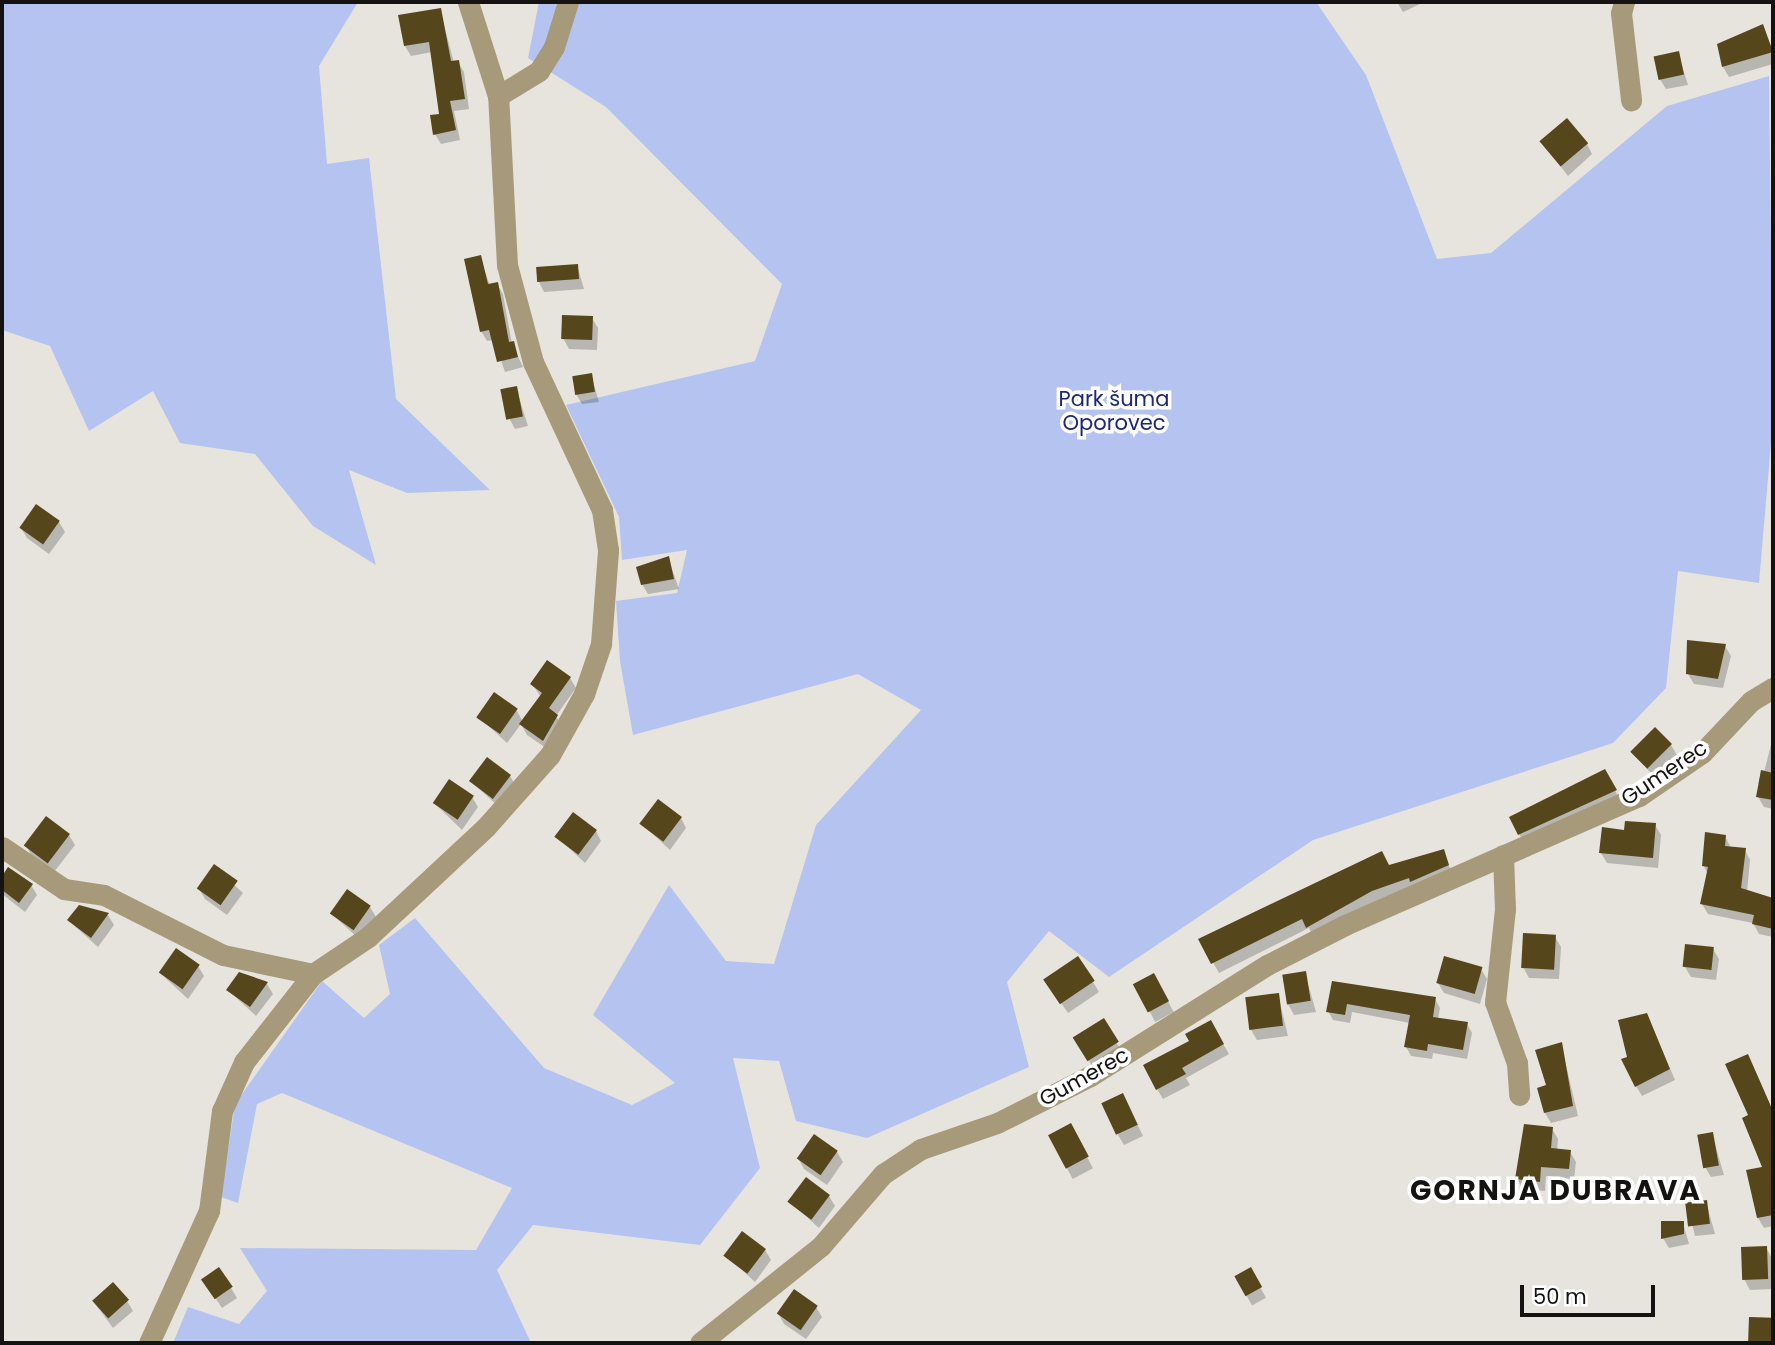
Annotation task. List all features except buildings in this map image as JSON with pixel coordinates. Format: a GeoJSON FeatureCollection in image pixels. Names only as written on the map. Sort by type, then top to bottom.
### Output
{"type":"FeatureCollection","features":[{"type":"Feature","properties":{"kind":"street"},"geometry":{"type":"LineString","coordinates":[[149,1343],[209,1212],[222,1111],[244,1062],[313,974],[368,937],[486,827],[550,755],[584,694],[601,644],[608,550],[602,510],[533,362],[507,265],[498,96],[468,2]]}},
{"type":"Feature","properties":{"kind":"street"},"geometry":{"type":"LineString","coordinates":[[498,96],[539,71],[554,47],[568,2]]}},
{"type":"Feature","properties":{"kind":"street"},"geometry":{"type":"LineString","coordinates":[[1624,2],[1621,13],[1631,100]]}},
{"type":"Feature","properties":{"kind":"street","name":"Gumerec"},"geometry":{"type":"LineString","coordinates":[[700,1343],[821,1246],[883,1174],[921,1149],[997,1123],[1079,1082],[1267,965],[1345,925],[1639,796],[1702,753],[1751,701],[1773,688]]}},
{"type":"Feature","properties":{"kind":"street"},"geometry":{"type":"LineString","coordinates":[[2,847],[64,889],[113,899],[223,955],[313,974]]}},
{"type":"Feature","properties":{"kind":"street"},"geometry":{"type":"LineString","coordinates":[[1503,855],[1505,909],[1495,1002],[1517,1063],[1519,1095]]}},
{"type":"Feature","properties":{"kind":"green space"},"geometry":{"type":"Polygon","coordinates":[[[2,2],[358,2],[319,66],[327,164],[369,158],[396,399],[490,490],[407,493],[349,470],[376,565],[313,526],[255,454],[180,443],[153,391],[89,431],[50,346],[2,330],[2,2]]]}},
{"type":"Feature","properties":{"kind":"green space","name":"Park šuma Oporovec"},"geometry":{"type":"Polygon","coordinates":[[[539,2],[1316,2],[1366,75],[1437,259],[1491,253],[1667,106],[1769,76],[1773,420],[1759,583],[1678,571],[1666,688],[1613,743],[1313,840],[1109,977],[1049,931],[1007,982],[1029,1067],[867,1138],[796,1121],[779,1061],[733,1058],[760,1168],[700,1245],[533,1225],[497,1270],[531,1343],[173,1343],[188,1307],[239,1324],[267,1291],[240,1248],[476,1250],[512,1188],[282,1093],[257,1104],[238,1203],[221,1197],[235,1104],[322,981],[364,1018],[390,994],[379,945],[415,918],[544,1068],[632,1105],[675,1083],[593,1015],[669,885],[726,961],[774,964],[816,825],[921,710],[858,674],[633,735],[620,661],[616,601],[677,593],[687,550],[622,560],[619,517],[566,405],[755,361],[782,284],[606,107],[528,58],[539,2]]]}},
{"type":"Feature","properties":{"kind":"district","name":"GORNJA DUBRAVA"},"geometry":{"type":"Point","coordinates":[1556,1191]}}]}
